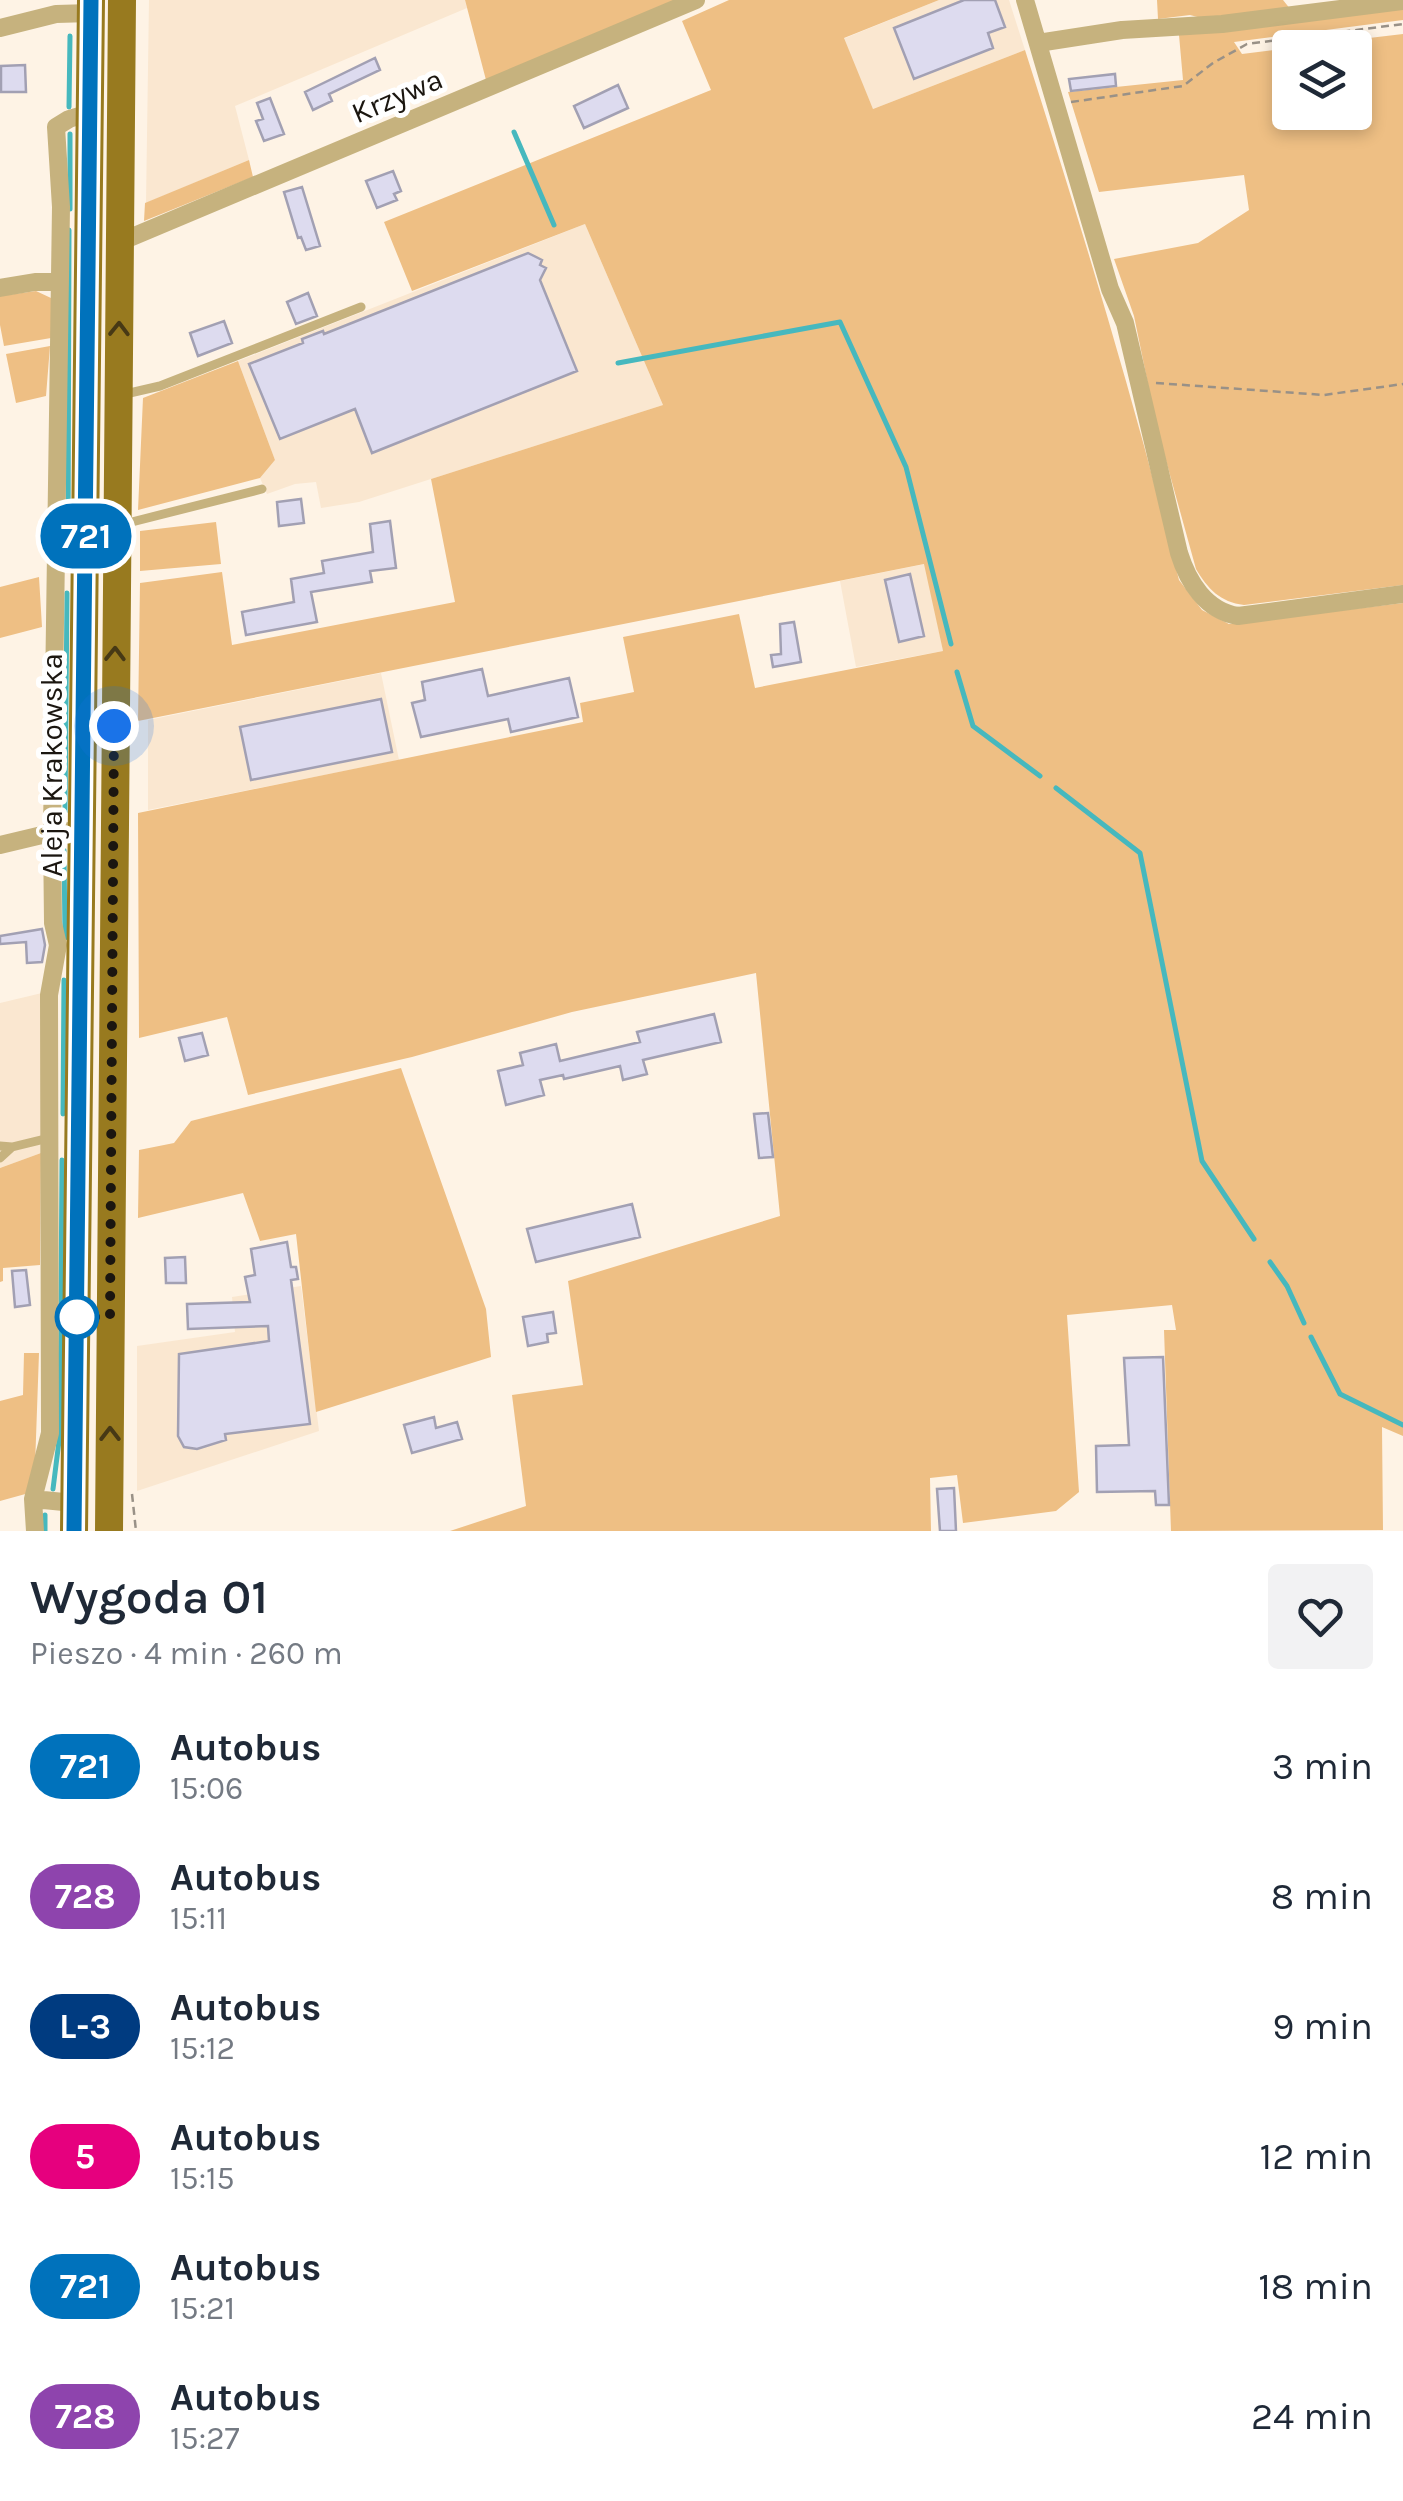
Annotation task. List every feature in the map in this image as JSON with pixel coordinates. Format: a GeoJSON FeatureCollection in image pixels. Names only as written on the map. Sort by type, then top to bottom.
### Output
{"type":"FeatureCollection","features":[{"type":"Feature","properties":{"kind":"main road","name":"Aleja Krakowska"},"geometry":{"type":"LineString","coordinates":[[110,1531],[122,0]]}},
{"type":"Feature","properties":{"kind":"main road","name":"Aleja Krakowska"},"geometry":{"type":"LineString","coordinates":[[74,1517],[69,964],[84,828],[91,6]]}},
{"type":"Feature","properties":{"kind":"street","name":"Krzywa"},"geometry":{"type":"LineString","coordinates":[[120,242],[696,0]]}},
{"type":"Feature","properties":{"kind":"street"},"geometry":{"type":"LineString","coordinates":[[1025,0],[1110,289],[1126,324],[1185,572],[1214,608],[1238,616],[1403,594]]}},
{"type":"Feature","properties":{"kind":"street"},"geometry":{"type":"LineString","coordinates":[[1038,43],[1403,1]]}},
{"type":"Feature","properties":{"kind":"street"},"geometry":{"type":"LineString","coordinates":[[0,28],[91,6]]}},
{"type":"Feature","properties":{"kind":"street"},"geometry":{"type":"LineString","coordinates":[[35,1531],[33,1499],[50,1433],[49,995],[69,964],[52,831],[61,207],[56,127],[89,113]]}},
{"type":"Feature","properties":{"kind":"street"},"geometry":{"type":"LineString","coordinates":[[0,288],[59,282]]}},
{"type":"Feature","properties":{"kind":"street"},"geometry":{"type":"LineString","coordinates":[[54,579],[86,577]]}},
{"type":"Feature","properties":{"kind":"street"},"geometry":{"type":"LineString","coordinates":[[0,845],[52,831],[84,828]]}},
{"type":"Feature","properties":{"kind":"street"},"geometry":{"type":"LineString","coordinates":[[33,1499],[74,1517]]}},
{"type":"Feature","properties":{"kind":"lane"},"geometry":{"type":"LineString","coordinates":[[118,395],[160,386],[362,307]]}},
{"type":"Feature","properties":{"kind":"lane"},"geometry":{"type":"LineString","coordinates":[[117,526],[262,489]]}},
{"type":"Feature","properties":{"kind":"lane"},"geometry":{"type":"LineString","coordinates":[[0,1146],[49,1138]]}},
{"type":"Feature","properties":{"kind":"lane"},"geometry":{"type":"LineString","coordinates":[[0,1158],[12,1147]]}},
{"type":"Feature","properties":{"kind":"path"},"geometry":{"type":"LineString","coordinates":[[1054,103],[1183,86],[1247,44],[1403,24]]}},
{"type":"Feature","properties":{"kind":"path"},"geometry":{"type":"LineString","coordinates":[[1138,381],[1324,395],[1403,384]]}},
{"type":"Feature","properties":{"kind":"shaded area"},"geometry":{"type":"Polygon","coordinates":[[[149,0],[465,0],[467,8],[235,106],[249,160],[146,203],[149,0]]]}},
{"type":"Feature","properties":{"kind":"shaded area"},"geometry":{"type":"Polygon","coordinates":[[[465,0],[678,0],[486,80],[465,0]]]}},
{"type":"Feature","properties":{"kind":"shaded area"},"geometry":{"type":"Polygon","coordinates":[[[729,0],[939,0],[844,38],[873,109],[1025,50],[1106,314],[1179,580],[1202,610],[1229,624],[1403,603],[1403,1436],[1382,1427],[1383,1530],[1171,1531],[1164,1330],[1176,1330],[1172,1305],[1067,1315],[1079,1492],[1056,1511],[963,1523],[957,1475],[930,1478],[931,1531],[450,1531],[526,1506],[512,1395],[583,1385],[568,1281],[780,1216],[756,973],[572,1012],[412,1057],[248,1095],[227,1017],[139,1038],[138,813],[583,722],[580,703],[634,692],[623,637],[739,614],[755,688],[943,651],[924,564],[138,721],[140,583],[222,572],[232,645],[455,602],[431,479],[663,405],[585,224],[412,291],[384,222],[711,90],[682,21],[729,0]]]}},
{"type":"Feature","properties":{"kind":"shaded area"},"geometry":{"type":"Polygon","coordinates":[[[939,0],[1009,0],[1025,50],[873,109],[843,39],[939,0]]]}},
{"type":"Feature","properties":{"kind":"shaded area"},"geometry":{"type":"Polygon","coordinates":[[[1157,0],[1283,0],[1291,10],[1209,20],[1190,15],[1158,19],[1157,0]]]}},
{"type":"Feature","properties":{"kind":"shaded area"},"geometry":{"type":"Polygon","coordinates":[[[1403,8],[1403,20],[1326,30],[1272,30],[1272,37],[1234,42],[1242,54],[1272,50],[1272,130],[1372,130],[1372,38],[1403,34],[1403,585],[1244,605],[1216,593],[1196,569],[1157,428],[1134,316],[1114,259],[1198,243],[1249,210],[1244,175],[1099,192],[1068,92],[1183,80],[1179,35],[1403,8]]]}},
{"type":"Feature","properties":{"kind":"shaded area"},"geometry":{"type":"Polygon","coordinates":[[[249,160],[253,177],[144,221],[145,203],[249,160]]]}},
{"type":"Feature","properties":{"kind":"shaded area"},"geometry":{"type":"Polygon","coordinates":[[[585,224],[663,405],[359,502],[321,508],[316,482],[295,484],[267,494],[260,478],[275,460],[238,361],[585,224]]]}},
{"type":"Feature","properties":{"kind":"shaded area"},"geometry":{"type":"Polygon","coordinates":[[[36,291],[51,298],[51,338],[4,346],[0,296],[36,291]]]}},
{"type":"Feature","properties":{"kind":"shaded area"},"geometry":{"type":"Polygon","coordinates":[[[50,346],[46,396],[16,403],[6,354],[50,346]]]}},
{"type":"Feature","properties":{"kind":"shaded area"},"geometry":{"type":"Polygon","coordinates":[[[238,361],[275,460],[260,478],[138,510],[143,398],[238,361]]]}},
{"type":"Feature","properties":{"kind":"shaded area"},"geometry":{"type":"Polygon","coordinates":[[[216,522],[221,564],[140,571],[140,531],[216,522]]]}},
{"type":"Feature","properties":{"kind":"shaded area"},"geometry":{"type":"Polygon","coordinates":[[[925,564],[943,651],[856,667],[840,581],[925,564]]]}},
{"type":"Feature","properties":{"kind":"shaded area"},"geometry":{"type":"Polygon","coordinates":[[[39,577],[42,627],[0,638],[0,587],[39,577]]]}},
{"type":"Feature","properties":{"kind":"shaded area"},"geometry":{"type":"Polygon","coordinates":[[[381,673],[399,760],[148,810],[148,720],[381,673]]]}},
{"type":"Feature","properties":{"kind":"shaded area"},"geometry":{"type":"Polygon","coordinates":[[[42,993],[41,1153],[0,1168],[0,1003],[42,993]]]}},
{"type":"Feature","properties":{"kind":"shaded area"},"geometry":{"type":"Polygon","coordinates":[[[401,1068],[486,1309],[491,1357],[316,1412],[296,1234],[260,1241],[243,1193],[138,1218],[139,1150],[174,1143],[191,1121],[401,1068]]]}},
{"type":"Feature","properties":{"kind":"shaded area"},"geometry":{"type":"Polygon","coordinates":[[[41,1153],[40,1265],[3,1268],[0,1282],[0,1168],[41,1153]]]}},
{"type":"Feature","properties":{"kind":"shaded area"},"geometry":{"type":"Polygon","coordinates":[[[301,1286],[319,1431],[137,1491],[137,1346],[235,1332],[232,1297],[301,1286]]]}},
{"type":"Feature","properties":{"kind":"shaded area"},"geometry":{"type":"Polygon","coordinates":[[[24,1353],[39,1353],[35,1466],[29,1493],[0,1501],[0,1401],[23,1395],[24,1353]]]}},
{"type":"Feature","properties":{"kind":"building"},"geometry":{"type":"Polygon","coordinates":[[[964,0],[995,0],[1005,27],[988,33],[993,48],[914,79],[894,28],[964,0]]]}},
{"type":"Feature","properties":{"kind":"building"},"geometry":{"type":"Polygon","coordinates":[[[375,58],[380,70],[329,94],[332,101],[313,110],[305,92],[375,58]]]}},
{"type":"Feature","properties":{"kind":"building"},"geometry":{"type":"Polygon","coordinates":[[[25,65],[26,92],[1,92],[1,66],[25,65]]]}},
{"type":"Feature","properties":{"kind":"building"},"geometry":{"type":"Polygon","coordinates":[[[1115,74],[1116,86],[1071,91],[1069,79],[1115,74]]]}},
{"type":"Feature","properties":{"kind":"building"},"geometry":{"type":"Polygon","coordinates":[[[618,85],[628,108],[584,128],[574,106],[618,85]]]}},
{"type":"Feature","properties":{"kind":"building"},"geometry":{"type":"Polygon","coordinates":[[[270,98],[284,134],[264,141],[256,121],[263,119],[257,103],[270,98]]]}},
{"type":"Feature","properties":{"kind":"building"},"geometry":{"type":"Polygon","coordinates":[[[393,171],[401,191],[394,194],[397,200],[377,208],[366,181],[393,171]]]}},
{"type":"Feature","properties":{"kind":"building"},"geometry":{"type":"Polygon","coordinates":[[[302,187],[320,246],[306,250],[301,237],[298,238],[284,192],[302,187]]]}},
{"type":"Feature","properties":{"kind":"building"},"geometry":{"type":"Polygon","coordinates":[[[528,253],[542,260],[540,265],[546,268],[540,280],[577,371],[372,453],[355,409],[280,439],[249,364],[303,343],[302,339],[323,331],[324,334],[528,253]]]}},
{"type":"Feature","properties":{"kind":"building"},"geometry":{"type":"Polygon","coordinates":[[[308,293],[317,316],[296,324],[287,302],[308,293]]]}},
{"type":"Feature","properties":{"kind":"building"},"geometry":{"type":"Polygon","coordinates":[[[224,321],[232,343],[198,356],[190,333],[224,321]]]}},
{"type":"Feature","properties":{"kind":"building"},"geometry":{"type":"Polygon","coordinates":[[[301,499],[304,523],[279,526],[277,502],[301,499]]]}},
{"type":"Feature","properties":{"kind":"building"},"geometry":{"type":"Polygon","coordinates":[[[390,521],[396,568],[370,571],[372,582],[311,592],[317,622],[246,635],[242,612],[294,602],[291,579],[324,573],[322,561],[373,552],[370,524],[390,521]]]}},
{"type":"Feature","properties":{"kind":"building"},"geometry":{"type":"Polygon","coordinates":[[[910,574],[924,636],[899,642],[885,580],[910,574]]]}},
{"type":"Feature","properties":{"kind":"building"},"geometry":{"type":"Polygon","coordinates":[[[794,622],[801,662],[773,667],[771,655],[781,654],[780,624],[794,622]]]}},
{"type":"Feature","properties":{"kind":"building"},"geometry":{"type":"Polygon","coordinates":[[[482,669],[488,696],[569,678],[578,717],[511,732],[508,719],[421,737],[412,703],[425,700],[422,682],[482,669]]]}},
{"type":"Feature","properties":{"kind":"building"},"geometry":{"type":"Polygon","coordinates":[[[381,699],[392,752],[251,780],[240,727],[381,699]]]}},
{"type":"Feature","properties":{"kind":"building"},"geometry":{"type":"Polygon","coordinates":[[[42,929],[42,962],[27,963],[26,942],[0,944],[0,936],[42,929]]]}},
{"type":"Feature","properties":{"kind":"building"},"geometry":{"type":"Polygon","coordinates":[[[714,1014],[721,1042],[643,1060],[647,1074],[623,1080],[620,1066],[564,1079],[563,1075],[540,1080],[544,1095],[506,1105],[498,1071],[523,1065],[520,1053],[556,1044],[560,1061],[640,1042],[637,1032],[714,1014]]]}},
{"type":"Feature","properties":{"kind":"building"},"geometry":{"type":"Polygon","coordinates":[[[202,1033],[208,1055],[185,1061],[179,1038],[202,1033]]]}},
{"type":"Feature","properties":{"kind":"building"},"geometry":{"type":"Polygon","coordinates":[[[768,1113],[773,1157],[759,1158],[754,1114],[768,1113]]]}},
{"type":"Feature","properties":{"kind":"building"},"geometry":{"type":"Polygon","coordinates":[[[632,1204],[640,1237],[536,1262],[527,1229],[632,1204]]]}},
{"type":"Feature","properties":{"kind":"building"},"geometry":{"type":"Polygon","coordinates":[[[287,1242],[291,1267],[296,1267],[298,1279],[291,1280],[310,1424],[225,1434],[226,1440],[197,1449],[184,1447],[178,1436],[179,1354],[269,1341],[268,1326],[188,1329],[187,1304],[250,1302],[245,1277],[255,1275],[251,1249],[287,1242]]]}},
{"type":"Feature","properties":{"kind":"building"},"geometry":{"type":"Polygon","coordinates":[[[185,1257],[186,1283],[166,1283],[165,1258],[185,1257]]]}},
{"type":"Feature","properties":{"kind":"building"},"geometry":{"type":"Polygon","coordinates":[[[26,1270],[30,1305],[15,1307],[12,1271],[26,1270]]]}},
{"type":"Feature","properties":{"kind":"building"},"geometry":{"type":"Polygon","coordinates":[[[553,1312],[556,1333],[547,1334],[548,1342],[528,1346],[523,1317],[553,1312]]]}},
{"type":"Feature","properties":{"kind":"building"},"geometry":{"type":"Polygon","coordinates":[[[1163,1357],[1169,1505],[1156,1505],[1155,1491],[1097,1492],[1096,1446],[1129,1445],[1124,1358],[1163,1357]]]}},
{"type":"Feature","properties":{"kind":"building"},"geometry":{"type":"Polygon","coordinates":[[[434,1417],[436,1428],[457,1422],[462,1439],[412,1453],[404,1425],[434,1417]]]}},
{"type":"Feature","properties":{"kind":"building"},"geometry":{"type":"Polygon","coordinates":[[[954,1488],[956,1531],[940,1531],[937,1489],[954,1488]]]}},
{"type":"Feature","properties":{"kind":"waterway"},"geometry":{"type":"LineString","coordinates":[[69,107],[70,36]]}},
{"type":"Feature","properties":{"kind":"waterway"},"geometry":{"type":"LineString","coordinates":[[514,132],[554,225]]}},
{"type":"Feature","properties":{"kind":"waterway"},"geometry":{"type":"LineString","coordinates":[[70,134],[70,209]]}},
{"type":"Feature","properties":{"kind":"waterway"},"geometry":{"type":"LineString","coordinates":[[68,557],[69,230]]}},
{"type":"Feature","properties":{"kind":"waterway"},"geometry":{"type":"LineString","coordinates":[[618,363],[840,322],[906,467],[951,644]]}},
{"type":"Feature","properties":{"kind":"waterway"},"geometry":{"type":"LineString","coordinates":[[65,812],[67,593]]}},
{"type":"Feature","properties":{"kind":"waterway"},"geometry":{"type":"LineString","coordinates":[[957,672],[973,726],[1040,776]]}},
{"type":"Feature","properties":{"kind":"waterway"},"geometry":{"type":"LineString","coordinates":[[1056,788],[1140,853],[1202,1161],[1254,1239]]}},
{"type":"Feature","properties":{"kind":"waterway"},"geometry":{"type":"LineString","coordinates":[[64,850],[65,938]]}},
{"type":"Feature","properties":{"kind":"waterway"},"geometry":{"type":"LineString","coordinates":[[63,1114],[64,980]]}},
{"type":"Feature","properties":{"kind":"waterway"},"geometry":{"type":"LineString","coordinates":[[61,1307],[62,1160]]}},
{"type":"Feature","properties":{"kind":"waterway"},"geometry":{"type":"LineString","coordinates":[[1270,1262],[1287,1286],[1304,1323]]}},
{"type":"Feature","properties":{"kind":"waterway"},"geometry":{"type":"LineString","coordinates":[[53,1489],[59,1441],[61,1327]]}},
{"type":"Feature","properties":{"kind":"waterway"},"geometry":{"type":"LineString","coordinates":[[1311,1337],[1340,1394],[1403,1425]]}},
{"type":"Feature","properties":{"kind":"waterway"},"geometry":{"type":"LineString","coordinates":[[45,1515],[45,1531]]}},
{"type":"Feature","properties":{"kind":"bus line","name":"721"},"geometry":{"type":"LineString","coordinates":[[74,1531],[91,0]]}},
{"type":"Feature","properties":{"kind":"route"},"geometry":{"type":"LineString","coordinates":[[77,1317],[110,1317],[114,726]]}}]}
